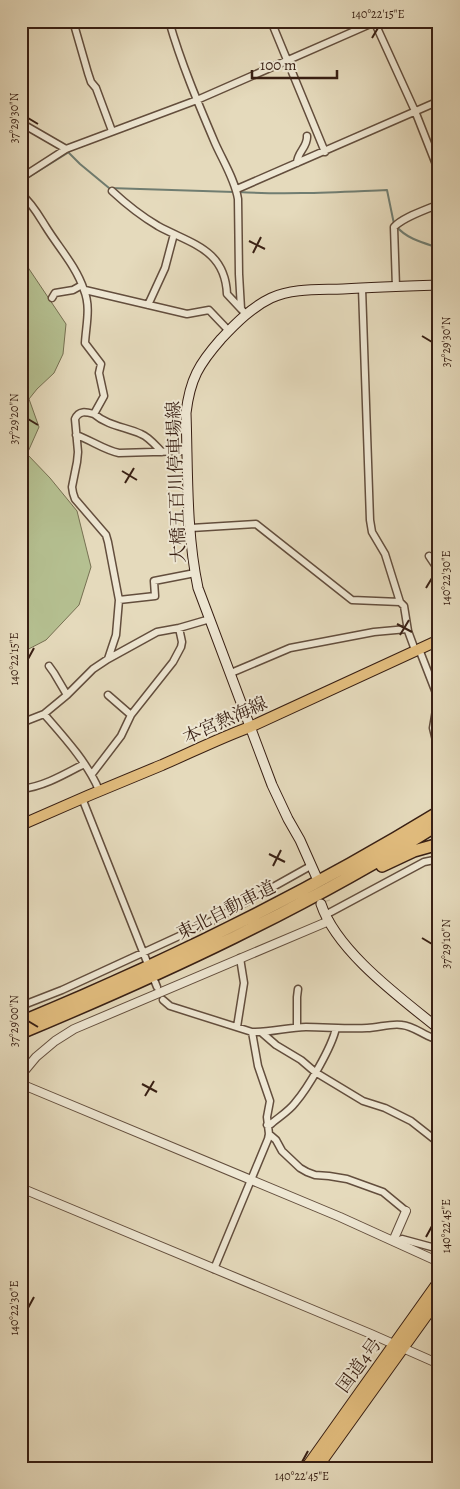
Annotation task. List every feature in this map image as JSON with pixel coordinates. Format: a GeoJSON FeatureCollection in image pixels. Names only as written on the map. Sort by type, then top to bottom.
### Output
{"type":"FeatureCollection","features":[{"type":"Feature","properties":{"kind":"highway"},"geometry":{"type":"LineString","coordinates":[[367,856],[439,805]]}},
{"type":"Feature","properties":{"kind":"highway","name":"東北自動車道"},"geometry":{"type":"LineString","coordinates":[[21,1022],[168,958],[272,907],[367,856],[439,812]]}},
{"type":"Feature","properties":{"kind":"highway","name":"東北自動車道"},"geometry":{"type":"LineString","coordinates":[[21,1034],[172,968],[276,916],[439,824]]}},
{"type":"Feature","properties":{"kind":"highway"},"geometry":{"type":"LineString","coordinates":[[276,916],[336,890],[407,854],[439,844]]}},
{"type":"Feature","properties":{"kind":"main road","name":"大橋五百川停車場線"},"geometry":{"type":"LineString","coordinates":[[288,820],[300,840],[314,877],[307,868],[272,785],[198,588],[192,557],[190,528],[186,413],[190,387],[199,367],[244,311],[270,298],[296,291],[439,285]]}},
{"type":"Feature","properties":{"kind":"main road","name":"本宮熱海線"},"geometry":{"type":"LineString","coordinates":[[21,825],[250,727],[439,640]]}},
{"type":"Feature","properties":{"kind":"main road"},"geometry":{"type":"LineString","coordinates":[[323,903],[324,914],[329,917],[339,938],[364,966],[439,1029]]}},
{"type":"Feature","properties":{"kind":"main road","name":"国道4号"},"geometry":{"type":"LineString","coordinates":[[317,1468],[439,1281]]}},
{"type":"Feature","properties":{"kind":"main road","name":"国道4号"},"geometry":{"type":"LineString","coordinates":[[306,1468],[398,1346],[439,1298]]}},
{"type":"Feature","properties":{"kind":"street"},"geometry":{"type":"LineString","coordinates":[[73,21],[91,82],[96,88],[112,131]]}},
{"type":"Feature","properties":{"kind":"street"},"geometry":{"type":"LineString","coordinates":[[169,21],[176,46],[197,100],[236,189],[238,199],[238,274],[244,311]]}},
{"type":"Feature","properties":{"kind":"street"},"geometry":{"type":"LineString","coordinates":[[271,21],[324,152]]}},
{"type":"Feature","properties":{"kind":"street"},"geometry":{"type":"LineString","coordinates":[[21,178],[66,148],[197,100],[375,23],[384,21]]}},
{"type":"Feature","properties":{"kind":"street"},"geometry":{"type":"LineString","coordinates":[[375,23],[415,110],[439,172]]}},
{"type":"Feature","properties":{"kind":"street"},"geometry":{"type":"LineString","coordinates":[[236,189],[439,101]]}},
{"type":"Feature","properties":{"kind":"street"},"geometry":{"type":"LineString","coordinates":[[21,123],[66,148]]}},
{"type":"Feature","properties":{"kind":"street"},"geometry":{"type":"LineString","coordinates":[[297,163],[297,157],[306,143],[307,136]]}},
{"type":"Feature","properties":{"kind":"street"},"geometry":{"type":"LineString","coordinates":[[112,191],[140,214],[209,253],[224,273],[227,282],[227,294],[244,311]]}},
{"type":"Feature","properties":{"kind":"street"},"geometry":{"type":"LineString","coordinates":[[21,194],[36,210],[70,261],[83,287],[88,317],[86,343],[101,364],[100,373],[104,393],[94,414]]}},
{"type":"Feature","properties":{"kind":"street"},"geometry":{"type":"LineString","coordinates":[[396,287],[394,227],[406,219],[439,204]]}},
{"type":"Feature","properties":{"kind":"street"},"geometry":{"type":"LineString","coordinates":[[148,305],[164,268],[174,234]]}},
{"type":"Feature","properties":{"kind":"street"},"geometry":{"type":"LineString","coordinates":[[52,298],[55,293],[83,287],[187,314],[209,310],[229,331]]}},
{"type":"Feature","properties":{"kind":"street"},"geometry":{"type":"LineString","coordinates":[[362,288],[371,526],[372,532],[384,554],[400,602],[404,606],[407,629],[438,698],[433,735],[439,753]]}},
{"type":"Feature","properties":{"kind":"street"},"geometry":{"type":"LineString","coordinates":[[108,660],[116,635],[119,600],[106,535],[75,499],[73,493],[73,481],[78,462],[74,422],[78,414],[83,411],[94,414],[113,425],[143,434],[162,452]]}},
{"type":"Feature","properties":{"kind":"street"},"geometry":{"type":"LineString","coordinates":[[76,435],[120,453],[188,451]]}},
{"type":"Feature","properties":{"kind":"street"},"geometry":{"type":"LineString","coordinates":[[190,528],[256,524],[352,600],[400,602]]}},
{"type":"Feature","properties":{"kind":"street"},"geometry":{"type":"LineString","coordinates":[[429,556],[439,571]]}},
{"type":"Feature","properties":{"kind":"street"},"geometry":{"type":"LineString","coordinates":[[119,600],[155,596],[154,581],[195,573]]}},
{"type":"Feature","properties":{"kind":"street"},"geometry":{"type":"LineString","coordinates":[[21,724],[44,714],[67,695],[93,669],[158,632],[210,619]]}},
{"type":"Feature","properties":{"kind":"street"},"geometry":{"type":"LineString","coordinates":[[92,774],[121,736],[131,715],[173,662],[182,642],[179,628]]}},
{"type":"Feature","properties":{"kind":"street"},"geometry":{"type":"LineString","coordinates":[[231,673],[290,648],[374,632],[407,629]]}},
{"type":"Feature","properties":{"kind":"street"},"geometry":{"type":"LineString","coordinates":[[48,666],[67,695]]}},
{"type":"Feature","properties":{"kind":"street"},"geometry":{"type":"LineString","coordinates":[[108,695],[131,715]]}},
{"type":"Feature","properties":{"kind":"street"},"geometry":{"type":"LineString","coordinates":[[44,714],[92,774],[99,790]]}},
{"type":"Feature","properties":{"kind":"street"},"geometry":{"type":"LineString","coordinates":[[21,789],[36,786],[84,764]]}},
{"type":"Feature","properties":{"kind":"street"},"geometry":{"type":"LineString","coordinates":[[82,798],[147,962]]}},
{"type":"Feature","properties":{"kind":"street"},"geometry":{"type":"LineString","coordinates":[[21,1075],[36,1057],[55,1041],[74,1029],[240,958],[329,917],[424,862],[439,859]]}},
{"type":"Feature","properties":{"kind":"street"},"geometry":{"type":"LineString","coordinates":[[21,1006],[62,990],[214,920],[307,868]]}},
{"type":"Feature","properties":{"kind":"street"},"geometry":{"type":"LineString","coordinates":[[237,1027],[244,983],[240,958]]}},
{"type":"Feature","properties":{"kind":"street"},"geometry":{"type":"LineString","coordinates":[[297,1027],[298,989]]}},
{"type":"Feature","properties":{"kind":"street"},"geometry":{"type":"LineString","coordinates":[[163,1000],[170,1006],[252,1032],[297,1027],[373,1028],[401,1024],[433,1038],[439,1035]]}},
{"type":"Feature","properties":{"kind":"street"},"geometry":{"type":"LineString","coordinates":[[267,1125],[271,1124],[295,1104],[334,1038],[336,1028]]}},
{"type":"Feature","properties":{"kind":"street"},"geometry":{"type":"LineString","coordinates":[[214,1269],[269,1134],[267,1117],[270,1101],[258,1066],[252,1032]]}},
{"type":"Feature","properties":{"kind":"street"},"geometry":{"type":"LineString","coordinates":[[261,1032],[276,1046],[302,1060],[315,1072],[363,1101],[385,1108],[411,1121],[439,1143]]}},
{"type":"Feature","properties":{"kind":"street"},"geometry":{"type":"LineString","coordinates":[[21,1084],[340,1217],[439,1262]]}},
{"type":"Feature","properties":{"kind":"street"},"geometry":{"type":"LineString","coordinates":[[269,1134],[276,1140],[282,1151],[307,1172],[315,1175],[347,1179],[383,1192],[406,1211],[395,1242]]}},
{"type":"Feature","properties":{"kind":"street"},"geometry":{"type":"LineString","coordinates":[[21,1188],[439,1364]]}},
{"type":"Feature","properties":{"kind":"street"},"geometry":{"type":"LineString","coordinates":[[395,1242],[402,1239],[439,1249]]}},
{"type":"Feature","properties":{"kind":"green space"},"geometry":{"type":"Polygon","coordinates":[[[21,257],[66,324],[63,354],[54,373],[29,399],[39,427],[27,454],[77,511],[91,567],[79,605],[46,640],[21,653],[21,257]]]}},
{"type":"Feature","properties":{"kind":"waterway"},"geometry":{"type":"LineString","coordinates":[[68,152],[109,188],[234,192]]}},
{"type":"Feature","properties":{"kind":"waterway"},"geometry":{"type":"LineString","coordinates":[[21,182],[69,152]]}},
{"type":"Feature","properties":{"kind":"waterway"},"geometry":{"type":"LineString","coordinates":[[239,192],[295,193],[387,190],[394,224]]}},
{"type":"Feature","properties":{"kind":"waterway"},"geometry":{"type":"LineString","coordinates":[[397,227],[411,238],[439,248]]}},
{"type":"Feature","properties":{"kind":"tunnel"},"geometry":{"type":"LineString","coordinates":[[321,888],[326,902]]}}]}
